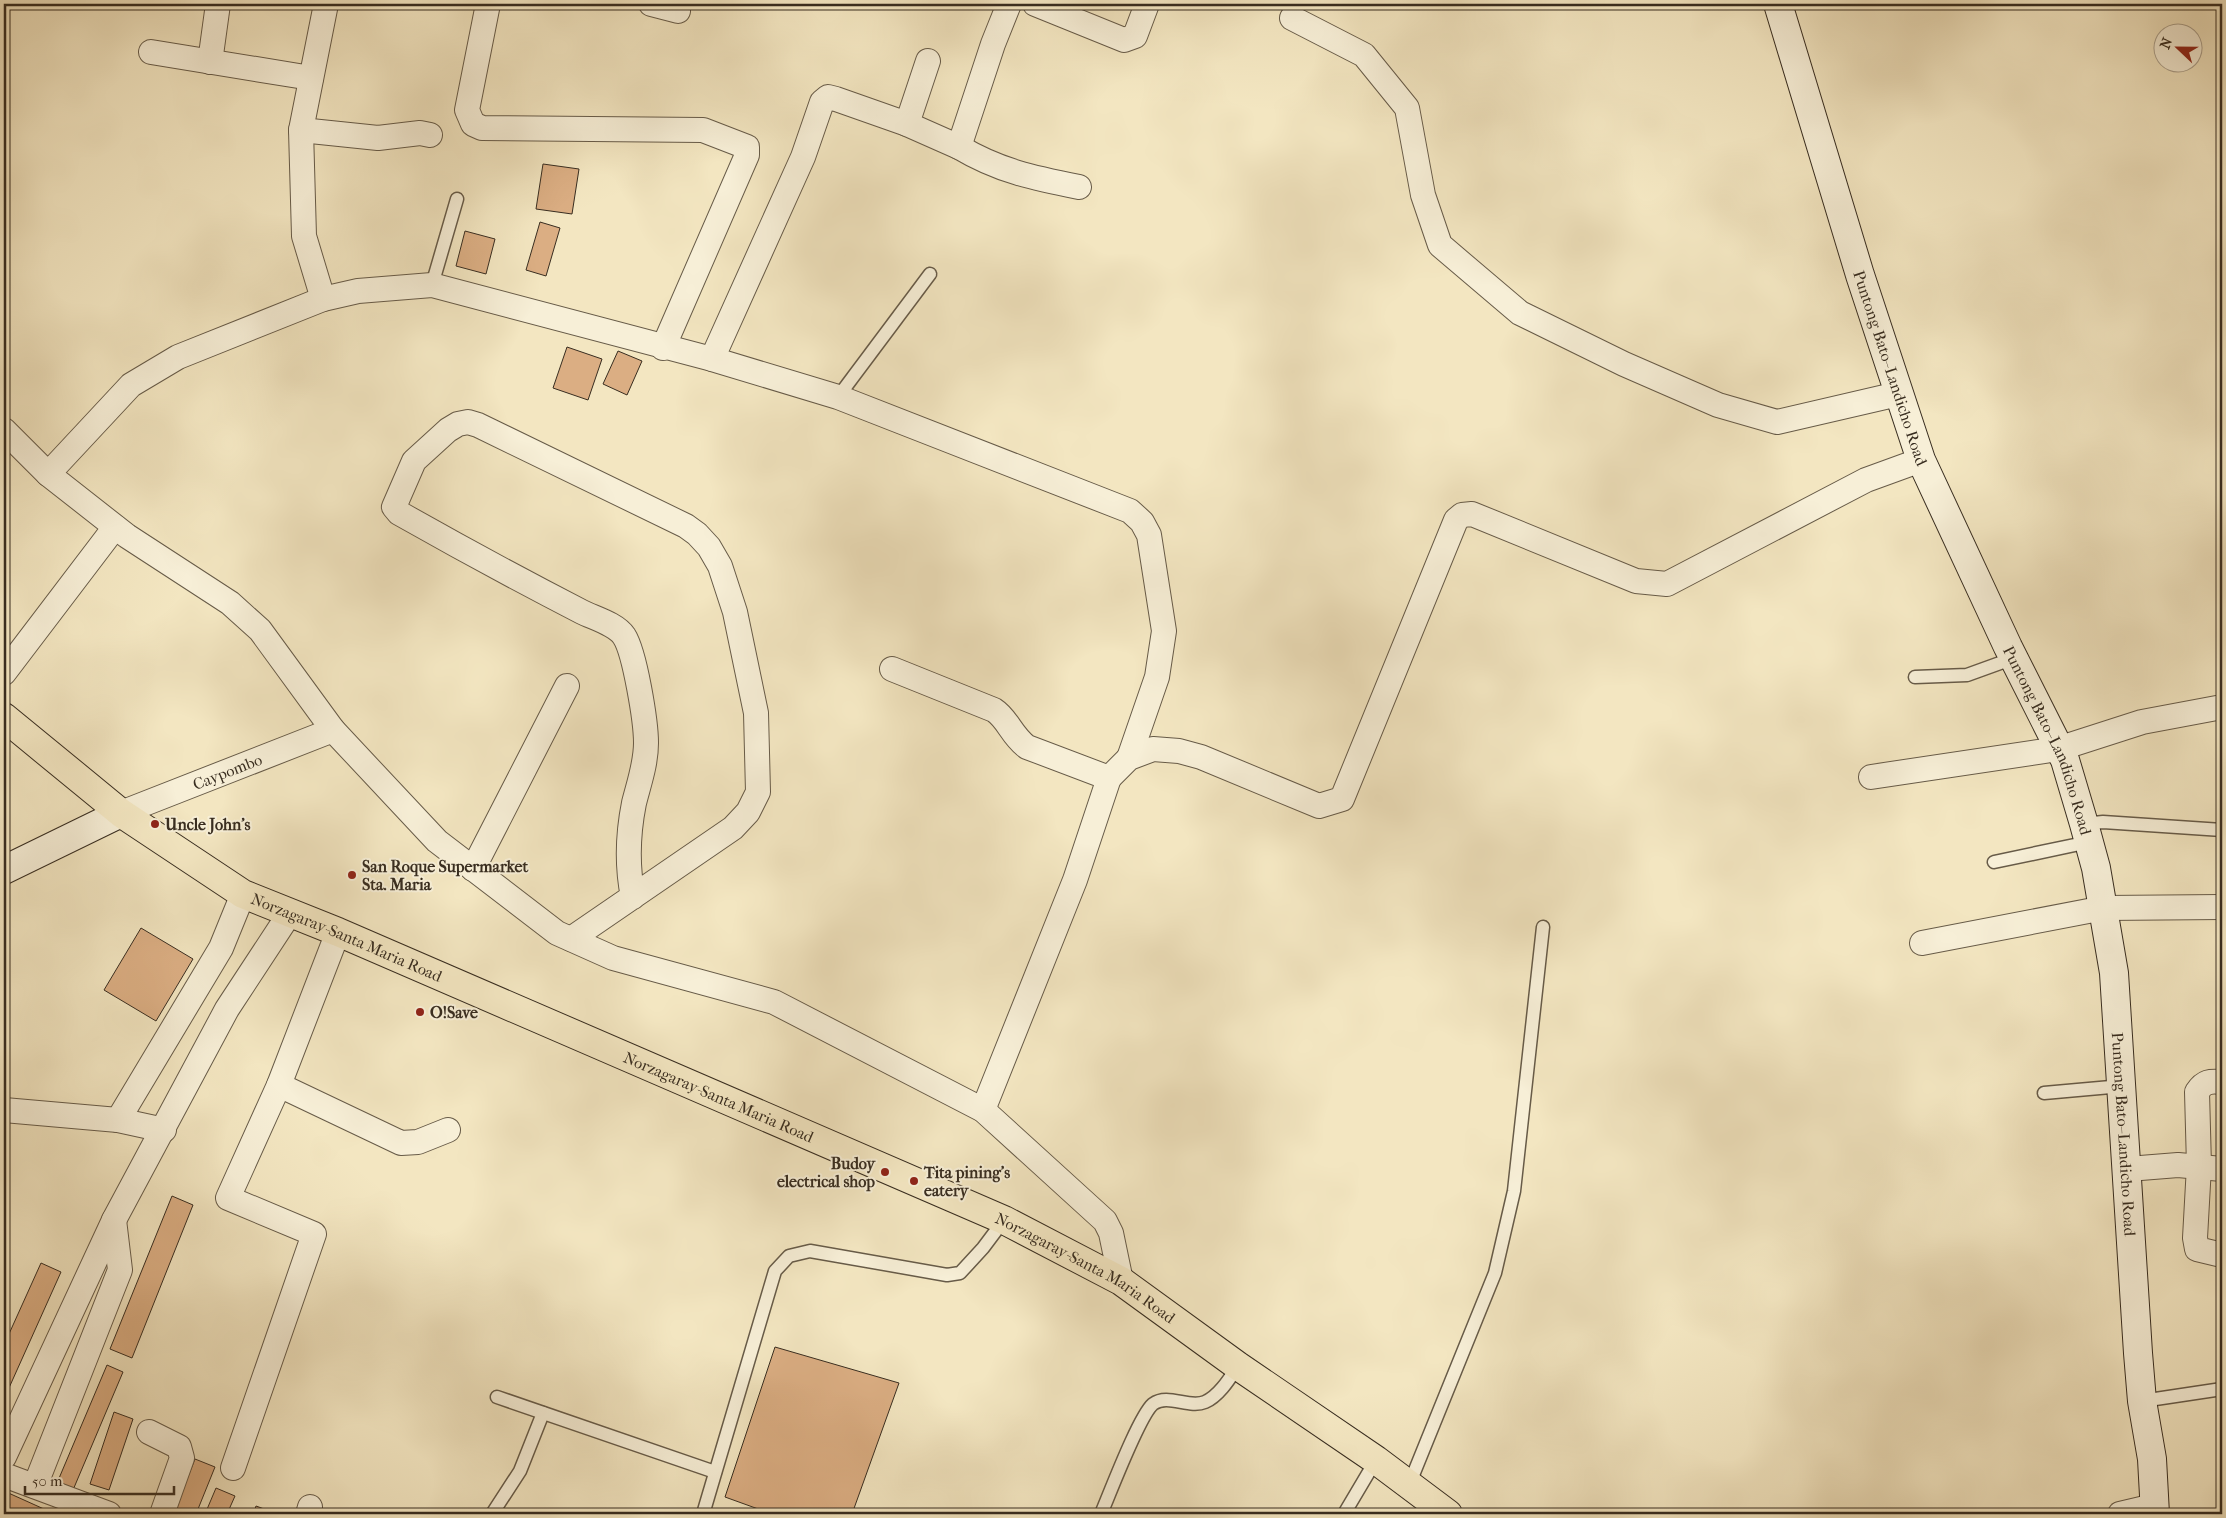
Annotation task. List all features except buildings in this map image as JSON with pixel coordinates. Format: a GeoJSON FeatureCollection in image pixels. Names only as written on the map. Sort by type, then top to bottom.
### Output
{"type":"FeatureCollection","features":[{"type":"Feature","properties":{"kind":"main road","name":"Puntong Bato–Landicho Road"},"geometry":{"type":"LineString","coordinates":[[1778,4],[1860,276],[1921,460],[2014,658],[2065,760],[2087,833],[2104,908],[2114,973],[2142,1401],[2152,1459],[2154,1510]]}},
{"type":"Feature","properties":{"kind":"main road","name":"Norzagaray-Santa Maria Road"},"geometry":{"type":"LineString","coordinates":[[4,717],[122,813],[244,894],[338,932],[1004,1220],[1121,1280],[1238,1366],[1376,1460],[1448,1514]]}},
{"type":"Feature","properties":{"kind":"main road"},"geometry":{"type":"LineString","coordinates":[[4,870],[122,813]]}},
{"type":"Feature","properties":{"kind":"street"},"geometry":{"type":"LineString","coordinates":[[210,62],[218,4]]}},
{"type":"Feature","properties":{"kind":"street"},"geometry":{"type":"LineString","coordinates":[[323,300],[304,236],[301,130],[326,4]]}},
{"type":"Feature","properties":{"kind":"street"},"geometry":{"type":"LineString","coordinates":[[488,4],[467,110],[473,124],[482,128],[703,130],[747,147],[747,155],[663,348]]}},
{"type":"Feature","properties":{"kind":"street"},"geometry":{"type":"LineString","coordinates":[[651,4],[678,11]]}},
{"type":"Feature","properties":{"kind":"street"},"geometry":{"type":"LineString","coordinates":[[960,147],[1009,4]]}},
{"type":"Feature","properties":{"kind":"street"},"geometry":{"type":"LineString","coordinates":[[1035,4],[1124,40],[1135,36],[1147,4]]}},
{"type":"Feature","properties":{"kind":"street"},"geometry":{"type":"LineString","coordinates":[[1292,18],[1364,55],[1407,108],[1423,195],[1440,245],[1520,313],[1624,364],[1718,405],[1777,422],[1898,394]]}},
{"type":"Feature","properties":{"kind":"street"},"geometry":{"type":"LineString","coordinates":[[151,52],[311,78]]}},
{"type":"Feature","properties":{"kind":"street"},"geometry":{"type":"LineString","coordinates":[[907,124],[928,61]]}},
{"type":"Feature","properties":{"kind":"street"},"geometry":{"type":"LineString","coordinates":[[712,359],[803,157],[822,102],[828,98],[836,99],[907,124],[960,147],[997,168],[1019,175],[1079,187]]}},
{"type":"Feature","properties":{"kind":"street"},"geometry":{"type":"LineString","coordinates":[[301,130],[378,138],[430,134]]}},
{"type":"Feature","properties":{"kind":"street"},"geometry":{"type":"LineString","coordinates":[[48,474],[131,385],[178,358],[323,300],[366,290],[432,285],[663,348],[712,359],[838,397],[1130,511],[1142,522],[1149,535],[1164,631],[1158,677],[1128,758],[1110,778],[1074,880],[983,1110]]}},
{"type":"Feature","properties":{"kind":"street"},"geometry":{"type":"LineString","coordinates":[[571,940],[733,828],[748,812],[758,792],[756,713],[735,612],[720,566],[709,547],[698,534],[686,526],[478,425],[468,422],[458,424],[448,430],[414,461],[394,507],[398,513],[490,566],[599,620],[624,636],[629,649],[642,705],[646,743],[644,762],[634,804],[629,858],[628,874],[633,897]]}},
{"type":"Feature","properties":{"kind":"street"},"geometry":{"type":"LineString","coordinates":[[4,430],[48,474],[115,527],[230,603],[260,630],[333,730],[437,841],[557,933],[639,967],[774,1002],[983,1110],[1105,1221],[1111,1234],[1121,1280]]}},
{"type":"Feature","properties":{"kind":"street"},"geometry":{"type":"LineString","coordinates":[[1128,758],[1152,749],[1179,752],[1201,757],[1319,806],[1342,800],[1456,520],[1462,515],[1472,514],[1636,581],[1667,584],[1866,480],[1921,460]]}},
{"type":"Feature","properties":{"kind":"street"},"geometry":{"type":"LineString","coordinates":[[4,673],[115,527]]}},
{"type":"Feature","properties":{"kind":"street"},"geometry":{"type":"LineString","coordinates":[[892,670],[994,710],[1000,714],[1016,739],[1027,747],[1110,778]]}},
{"type":"Feature","properties":{"kind":"street"},"geometry":{"type":"LineString","coordinates":[[473,869],[567,686]]}},
{"type":"Feature","properties":{"kind":"street"},"geometry":{"type":"LineString","coordinates":[[1871,777],[2058,749],[2142,722],[2222,707]]}},
{"type":"Feature","properties":{"kind":"street","name":"Caypombo"},"geometry":{"type":"LineString","coordinates":[[122,813],[333,730]]}},
{"type":"Feature","properties":{"kind":"street"},"geometry":{"type":"LineString","coordinates":[[118,1120],[221,948],[244,894]]}},
{"type":"Feature","properties":{"kind":"street"},"geometry":{"type":"LineString","coordinates":[[1922,943],[2104,908],[2222,908]]}},
{"type":"Feature","properties":{"kind":"street"},"geometry":{"type":"LineString","coordinates":[[4,1457],[114,1220],[228,1009],[290,913]]}},
{"type":"Feature","properties":{"kind":"street"},"geometry":{"type":"LineString","coordinates":[[232,1468],[314,1234],[228,1198],[279,1085],[338,932]]}},
{"type":"Feature","properties":{"kind":"street"},"geometry":{"type":"LineString","coordinates":[[2222,1082],[2208,1081],[2201,1085],[2197,1092],[2199,1166],[2195,1238],[2198,1249],[2222,1255]]}},
{"type":"Feature","properties":{"kind":"street"},"geometry":{"type":"LineString","coordinates":[[279,1085],[401,1142],[418,1142],[448,1130]]}},
{"type":"Feature","properties":{"kind":"street"},"geometry":{"type":"LineString","coordinates":[[4,1110],[118,1120],[164,1130]]}},
{"type":"Feature","properties":{"kind":"street"},"geometry":{"type":"LineString","coordinates":[[2128,1169],[2178,1165],[2222,1169]]}},
{"type":"Feature","properties":{"kind":"street"},"geometry":{"type":"LineString","coordinates":[[35,1486],[120,1270],[114,1220]]}},
{"type":"Feature","properties":{"kind":"street"},"geometry":{"type":"LineString","coordinates":[[149,1432],[179,1447],[182,1451],[182,1458],[162,1514]]}},
{"type":"Feature","properties":{"kind":"street"},"geometry":{"type":"LineString","coordinates":[[4,1475],[109,1514]]}},
{"type":"Feature","properties":{"kind":"street"},"geometry":{"type":"LineString","coordinates":[[2120,1514],[2154,1510]]}},
{"type":"Feature","properties":{"kind":"lane"},"geometry":{"type":"LineString","coordinates":[[432,285],[458,198]]}},
{"type":"Feature","properties":{"kind":"lane"},"geometry":{"type":"LineString","coordinates":[[838,397],[930,274]]}},
{"type":"Feature","properties":{"kind":"lane"},"geometry":{"type":"LineString","coordinates":[[1915,677],[1967,675],[2014,658]]}},
{"type":"Feature","properties":{"kind":"lane"},"geometry":{"type":"LineString","coordinates":[[1994,862],[2087,833],[2103,822],[2222,830]]}},
{"type":"Feature","properties":{"kind":"lane"},"geometry":{"type":"LineString","coordinates":[[1409,1485],[1495,1273],[1514,1191],[1543,927]]}},
{"type":"Feature","properties":{"kind":"lane"},"geometry":{"type":"LineString","coordinates":[[2044,1093],[2122,1086]]}},
{"type":"Feature","properties":{"kind":"lane"},"geometry":{"type":"LineString","coordinates":[[703,1514],[775,1271],[789,1256],[810,1251],[947,1274],[960,1274],[1004,1220]]}},
{"type":"Feature","properties":{"kind":"lane"},"geometry":{"type":"LineString","coordinates":[[1100,1514],[1142,1420],[1153,1404],[1162,1400],[1195,1405],[1206,1402],[1226,1383],[1238,1366]]}},
{"type":"Feature","properties":{"kind":"lane"},"geometry":{"type":"LineString","coordinates":[[2142,1401],[2222,1389]]}},
{"type":"Feature","properties":{"kind":"lane"},"geometry":{"type":"LineString","coordinates":[[497,1396],[715,1472]]}},
{"type":"Feature","properties":{"kind":"lane"},"geometry":{"type":"LineString","coordinates":[[492,1514],[520,1471],[543,1413]]}},
{"type":"Feature","properties":{"kind":"lane"},"geometry":{"type":"LineString","coordinates":[[1344,1514],[1376,1460]]}},
{"type":"Feature","properties":{"kind":"place","name":"Uncle John's"},"geometry":{"type":"Point","coordinates":[155,824]}},
{"type":"Feature","properties":{"kind":"place","name":"San Roque Supermarket Sta. Maria"},"geometry":{"type":"Point","coordinates":[352,875]}},
{"type":"Feature","properties":{"kind":"place","name":"O!Save"},"geometry":{"type":"Point","coordinates":[420,1012]}},
{"type":"Feature","properties":{"kind":"place","name":"Budoy electrical shop"},"geometry":{"type":"Point","coordinates":[885,1172]}},
{"type":"Feature","properties":{"kind":"place","name":"Tita pining's eatery"},"geometry":{"type":"Point","coordinates":[914,1181]}}]}
